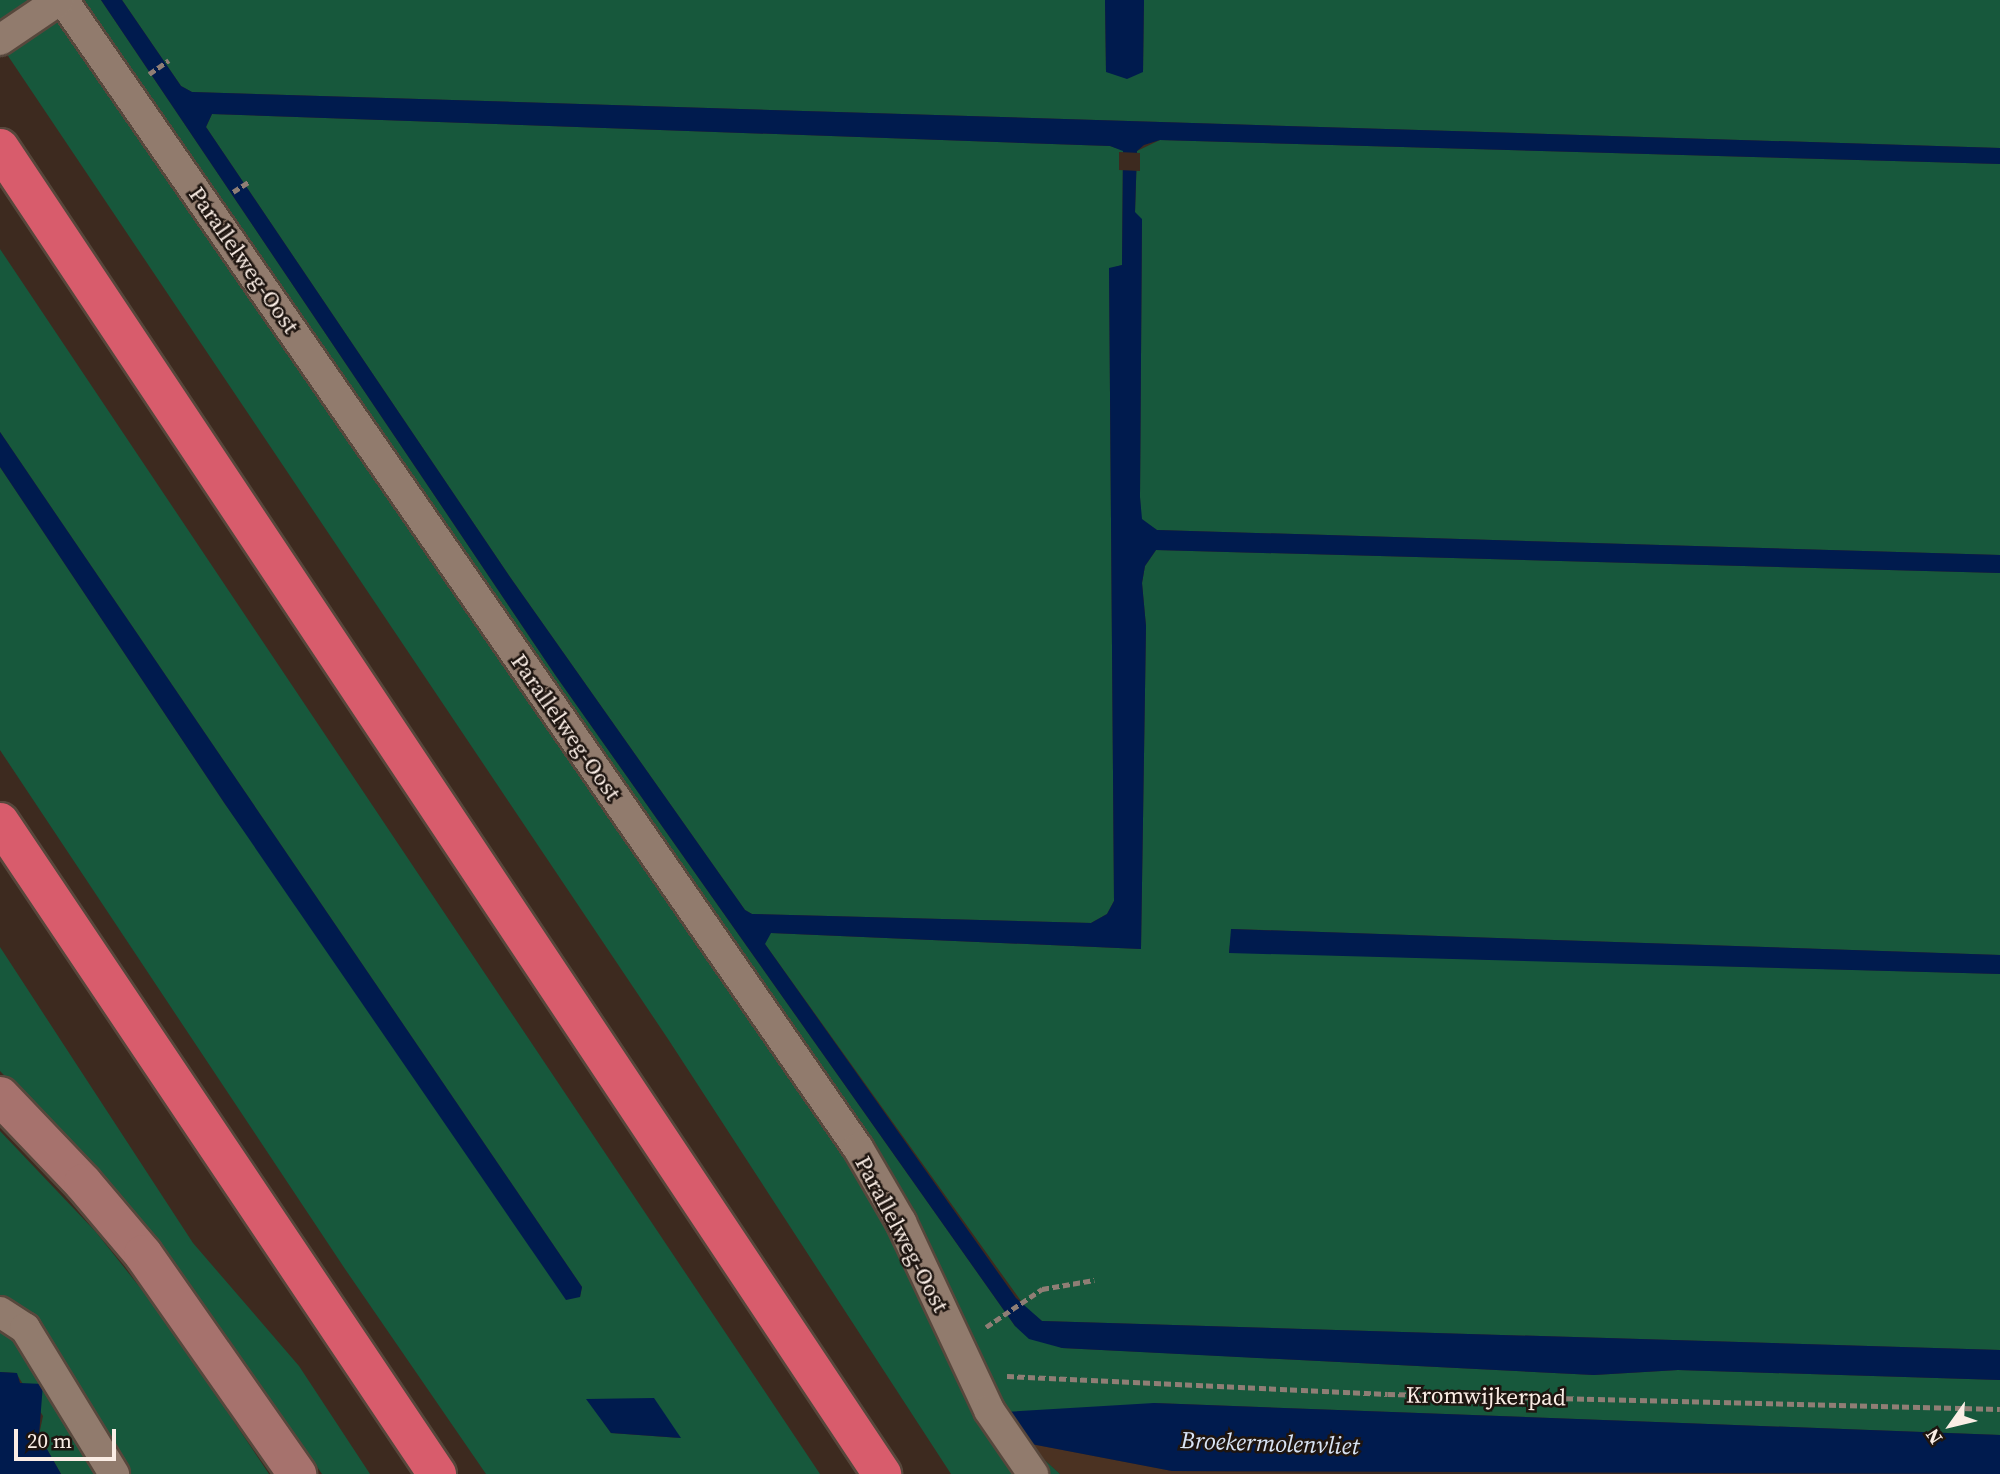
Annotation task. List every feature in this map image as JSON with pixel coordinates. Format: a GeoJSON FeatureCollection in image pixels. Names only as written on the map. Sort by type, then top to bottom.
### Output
{"type":"FeatureCollection","features":[{"type":"Feature","properties":{"kind":"highway"},"geometry":{"type":"LineString","coordinates":[[0,148],[882,1474]]}},
{"type":"Feature","properties":{"kind":"highway"},"geometry":{"type":"LineString","coordinates":[[0,822],[437,1474]]}},
{"type":"Feature","properties":{"kind":"main road"},"geometry":{"type":"LineString","coordinates":[[0,1097],[83,1183],[143,1254],[297,1474]]}},
{"type":"Feature","properties":{"kind":"street"},"geometry":{"type":"LineString","coordinates":[[0,40],[61,0]]}},
{"type":"Feature","properties":{"kind":"street","name":"Parallelweg-Oost"},"geometry":{"type":"LineString","coordinates":[[61,0],[858,1148],[901,1222],[1002,1433],[1033,1474]]}},
{"type":"Feature","properties":{"kind":"street"},"geometry":{"type":"LineString","coordinates":[[0,1312],[25,1328],[107,1462]]}},
{"type":"Feature","properties":{"kind":"path"},"geometry":{"type":"LineString","coordinates":[[145,77],[169,60]]}},
{"type":"Feature","properties":{"kind":"path"},"geometry":{"type":"LineString","coordinates":[[226,197],[250,181]]}},
{"type":"Feature","properties":{"kind":"path"},"geometry":{"type":"LineString","coordinates":[[1005,1312],[1042,1289],[1094,1280]]}},
{"type":"Feature","properties":{"kind":"path","name":"Kromwijkerpad"},"geometry":{"type":"LineString","coordinates":[[973,1375],[1388,1394],[2000,1409]]}},
{"type":"Feature","properties":{"kind":"shaded area"},"geometry":{"type":"Polygon","coordinates":[[[1026,1443],[1172,1471],[1372,1474],[1060,1474],[1026,1443]]]}},
{"type":"Feature","properties":{"kind":"green space"},"geometry":{"type":"Polygon","coordinates":[[[0,0],[101,0],[556,676],[1015,1326],[1062,1348],[1594,1375],[1678,1370],[2000,1380],[2000,1435],[1154,1403],[1026,1443],[1060,1474],[951,1474],[668,1039],[0,44],[0,0]]]}},
{"type":"Feature","properties":{"kind":"green space"},"geometry":{"type":"Polygon","coordinates":[[[122,0],[1105,0],[1106,72],[1143,72],[1144,0],[2000,0],[2000,148],[192,92],[181,86],[122,0]]]}},
{"type":"Feature","properties":{"kind":"green space"},"geometry":{"type":"Polygon","coordinates":[[[212,114],[1110,146],[1123,150],[1122,265],[1109,269],[1114,901],[1107,914],[1091,923],[752,914],[745,910],[510,577],[206,127],[212,114]]]}},
{"type":"Feature","properties":{"kind":"green space"},"geometry":{"type":"Polygon","coordinates":[[[1160,140],[2000,164],[2000,555],[1157,530],[1141,520],[1142,220],[1135,213],[1137,151],[1160,140]]]}},
{"type":"Feature","properties":{"kind":"green space"},"geometry":{"type":"Polygon","coordinates":[[[0,249],[820,1474],[486,1474],[345,1269],[0,750],[0,467],[225,804],[580,1297],[582,1287],[0,432],[0,249]],[[604,1423],[611,1433],[680,1438],[604,1423]]]}},
{"type":"Feature","properties":{"kind":"green space"},"geometry":{"type":"Polygon","coordinates":[[[1156,550],[2000,573],[2000,955],[1232,929],[1229,952],[2000,974],[2000,1350],[1042,1321],[1026,1308],[765,944],[765,937],[771,933],[1141,949],[1146,626],[1142,583],[1145,566],[1156,550]]]}},
{"type":"Feature","properties":{"kind":"green space"},"geometry":{"type":"Polygon","coordinates":[[[0,947],[193,1243],[299,1366],[370,1474],[322,1474],[190,1284],[121,1197],[0,1071],[0,947]]]}},
{"type":"Feature","properties":{"kind":"green space"},"geometry":{"type":"Polygon","coordinates":[[[0,1131],[96,1232],[169,1324],[269,1474],[61,1474],[39,1435],[43,1416],[16,1373],[0,1372],[0,1131]]]}},
{"type":"Feature","properties":{"kind":"water"},"geometry":{"type":"Polygon","coordinates":[[[101,0],[122,0],[181,86],[192,92],[2000,148],[2000,164],[1160,140],[1144,145],[1137,151],[1135,212],[1142,219],[1140,497],[1142,519],[1157,530],[2000,555],[2000,573],[1156,550],[1145,566],[1142,583],[1146,626],[1141,949],[771,933],[765,944],[1016,1298],[1042,1321],[2000,1350],[2000,1380],[1678,1370],[1594,1375],[1062,1348],[1029,1339],[1015,1326],[556,676],[101,0]],[[212,114],[206,127],[510,577],[745,910],[752,914],[1091,923],[1107,914],[1114,901],[1109,268],[1122,265],[1123,151],[1110,146],[212,114]]]}},
{"type":"Feature","properties":{"kind":"water"},"geometry":{"type":"Polygon","coordinates":[[[1105,0],[1144,0],[1143,72],[1127,79],[1106,72],[1105,0]]]}},
{"type":"Feature","properties":{"kind":"water"},"geometry":{"type":"Polygon","coordinates":[[[0,432],[582,1287],[580,1297],[566,1300],[225,804],[0,467],[0,432]]]}},
{"type":"Feature","properties":{"kind":"water"},"geometry":{"type":"Polygon","coordinates":[[[1231,929],[2000,955],[2000,974],[1229,953],[1231,929]]]}},
{"type":"Feature","properties":{"kind":"water"},"geometry":{"type":"Polygon","coordinates":[[[0,1372],[17,1373],[20,1383],[43,1384],[39,1435],[61,1474],[0,1474],[0,1372]]]}},
{"type":"Feature","properties":{"kind":"water"},"geometry":{"type":"Polygon","coordinates":[[[654,1398],[681,1438],[611,1433],[586,1399],[654,1398]]]}},
{"type":"Feature","properties":{"kind":"water","name":"Broekermolenvliet"},"geometry":{"type":"Polygon","coordinates":[[[1154,1403],[2000,1435],[2000,1474],[1172,1471],[1026,1443],[1004,1412],[1154,1403]]]}},
{"type":"Feature","properties":{"kind":"pier"},"geometry":{"type":"Polygon","coordinates":[[[1119,152],[1140,153],[1140,171],[1119,170],[1119,152]]]}}]}
